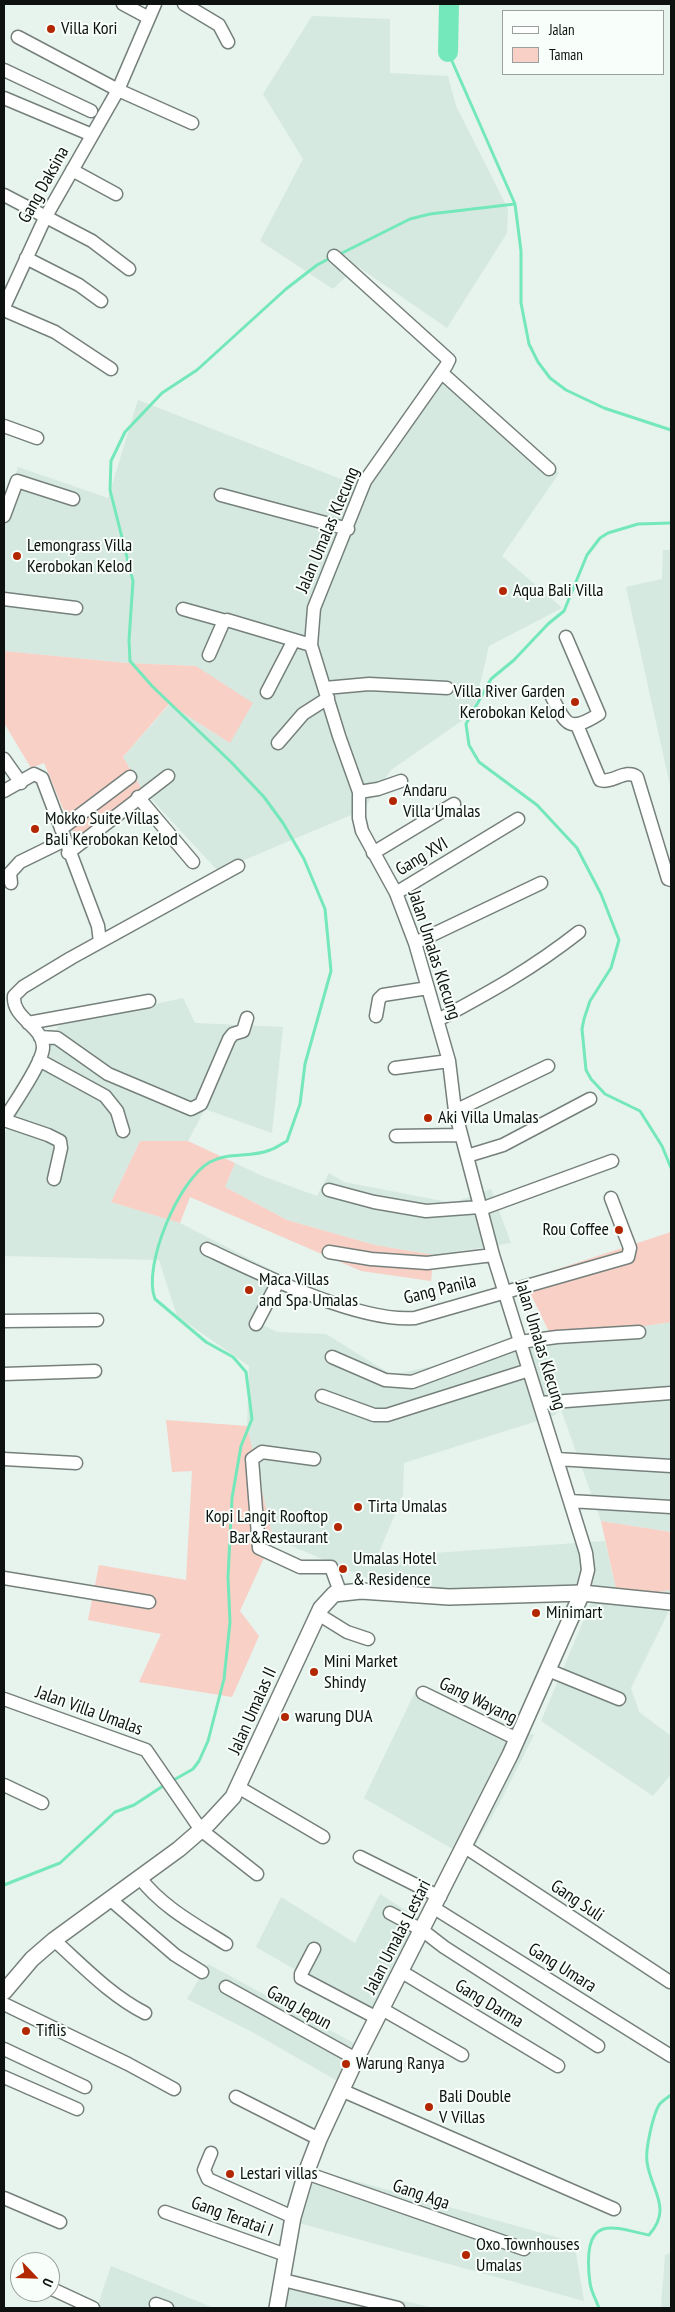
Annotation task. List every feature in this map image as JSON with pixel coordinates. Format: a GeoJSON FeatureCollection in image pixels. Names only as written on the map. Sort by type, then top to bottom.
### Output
{"type":"FeatureCollection","features":[{"type":"Feature","properties":{"kind":"street"},"geometry":{"type":"LineString","coordinates":[[123,4],[149,18]]}},
{"type":"Feature","properties":{"kind":"street","name":"Gang Daksina"},"geometry":{"type":"LineString","coordinates":[[4,308],[45,218],[118,90],[155,4]]}},
{"type":"Feature","properties":{"kind":"street"},"geometry":{"type":"LineString","coordinates":[[184,4],[220,25],[228,42]]}},
{"type":"Feature","properties":{"kind":"street"},"geometry":{"type":"LineString","coordinates":[[18,37],[118,90],[192,123]]}},
{"type":"Feature","properties":{"kind":"street"},"geometry":{"type":"LineString","coordinates":[[4,70],[91,111]]}},
{"type":"Feature","properties":{"kind":"street","name":"Gang Daksina"},"geometry":{"type":"LineString","coordinates":[[4,98],[92,135]]}},
{"type":"Feature","properties":{"kind":"street"},"geometry":{"type":"LineString","coordinates":[[72,170],[116,194]]}},
{"type":"Feature","properties":{"kind":"street"},"geometry":{"type":"LineString","coordinates":[[4,194],[45,218],[92,241],[129,269]]}},
{"type":"Feature","properties":{"kind":"street","name":"Jalan Umalas Klecung"},"geometry":{"type":"LineString","coordinates":[[334,256],[449,360],[442,373],[370,472],[348,529],[323,580],[314,608],[312,645],[359,792],[360,823],[373,853],[396,893],[415,943],[438,1020],[449,1060],[455,1111],[493,1254],[586,1553],[588,1570],[582,1593]]}},
{"type":"Feature","properties":{"kind":"street"},"geometry":{"type":"LineString","coordinates":[[26,258],[79,285],[101,301]]}},
{"type":"Feature","properties":{"kind":"street"},"geometry":{"type":"LineString","coordinates":[[4,308],[55,332],[111,369]]}},
{"type":"Feature","properties":{"kind":"street"},"geometry":{"type":"LineString","coordinates":[[442,373],[549,468]]}},
{"type":"Feature","properties":{"kind":"street"},"geometry":{"type":"LineString","coordinates":[[4,426],[38,438]]}},
{"type":"Feature","properties":{"kind":"street"},"geometry":{"type":"LineString","coordinates":[[4,516],[17,481],[73,500]]}},
{"type":"Feature","properties":{"kind":"street"},"geometry":{"type":"LineString","coordinates":[[221,495],[348,529]]}},
{"type":"Feature","properties":{"kind":"street"},"geometry":{"type":"LineString","coordinates":[[4,599],[76,608]]}},
{"type":"Feature","properties":{"kind":"street"},"geometry":{"type":"LineString","coordinates":[[183,610],[312,645]]}},
{"type":"Feature","properties":{"kind":"street"},"geometry":{"type":"LineString","coordinates":[[208,655],[226,621]]}},
{"type":"Feature","properties":{"kind":"street"},"geometry":{"type":"LineString","coordinates":[[552,697],[563,719],[569,724],[577,725],[597,716],[599,712],[566,637]]}},
{"type":"Feature","properties":{"kind":"street"},"geometry":{"type":"LineString","coordinates":[[267,692],[294,640]]}},
{"type":"Feature","properties":{"kind":"street"},"geometry":{"type":"LineString","coordinates":[[278,743],[303,714],[327,693],[369,684],[447,688]]}},
{"type":"Feature","properties":{"kind":"street"},"geometry":{"type":"LineString","coordinates":[[577,725],[602,781],[628,774],[637,777],[667,876],[671,880]]}},
{"type":"Feature","properties":{"kind":"street"},"geometry":{"type":"LineString","coordinates":[[4,759],[20,783]]}},
{"type":"Feature","properties":{"kind":"street"},"geometry":{"type":"LineString","coordinates":[[4,791],[34,774],[42,778],[98,926],[100,942]]}},
{"type":"Feature","properties":{"kind":"street"},"geometry":{"type":"LineString","coordinates":[[11,883],[10,874],[20,862],[65,841],[138,797],[168,776]]}},
{"type":"Feature","properties":{"kind":"street"},"geometry":{"type":"LineString","coordinates":[[65,841],[130,777]]}},
{"type":"Feature","properties":{"kind":"street"},"geometry":{"type":"LineString","coordinates":[[359,792],[378,789],[400,782]]}},
{"type":"Feature","properties":{"kind":"street"},"geometry":{"type":"LineString","coordinates":[[138,797],[193,862]]}},
{"type":"Feature","properties":{"kind":"street"},"geometry":{"type":"LineString","coordinates":[[373,853],[454,804]]}},
{"type":"Feature","properties":{"kind":"street","name":"Gang XVI"},"geometry":{"type":"LineString","coordinates":[[396,893],[518,819]]}},
{"type":"Feature","properties":{"kind":"street"},"geometry":{"type":"LineString","coordinates":[[54,1179],[61,1148],[60,1141],[48,1134],[4,1120],[39,1060],[43,1047],[40,1037],[14,1007],[14,996],[17,992],[100,942],[238,866]]}},
{"type":"Feature","properties":{"kind":"street"},"geometry":{"type":"LineString","coordinates":[[415,943],[541,883]]}},
{"type":"Feature","properties":{"kind":"street"},"geometry":{"type":"LineString","coordinates":[[438,1020],[527,971],[579,932]]}},
{"type":"Feature","properties":{"kind":"street"},"geometry":{"type":"LineString","coordinates":[[376,1016],[379,999],[383,996],[428,988]]}},
{"type":"Feature","properties":{"kind":"street"},"geometry":{"type":"LineString","coordinates":[[28,1022],[149,1001]]}},
{"type":"Feature","properties":{"kind":"street"},"geometry":{"type":"LineString","coordinates":[[40,1037],[57,1038],[108,1074],[191,1109],[201,1104],[228,1039],[233,1034],[244,1031],[247,1018]]}},
{"type":"Feature","properties":{"kind":"street"},"geometry":{"type":"LineString","coordinates":[[39,1060],[105,1096],[117,1111],[123,1131]]}},
{"type":"Feature","properties":{"kind":"street"},"geometry":{"type":"LineString","coordinates":[[395,1068],[449,1060]]}},
{"type":"Feature","properties":{"kind":"street"},"geometry":{"type":"LineString","coordinates":[[455,1111],[548,1066]]}},
{"type":"Feature","properties":{"kind":"street"},"geometry":{"type":"LineString","coordinates":[[467,1156],[503,1145],[590,1099]]}},
{"type":"Feature","properties":{"kind":"street"},"geometry":{"type":"LineString","coordinates":[[396,1136],[461,1135]]}},
{"type":"Feature","properties":{"kind":"street"},"geometry":{"type":"LineString","coordinates":[[328,1190],[412,1209],[437,1211],[481,1208],[612,1161]]}},
{"type":"Feature","properties":{"kind":"street","name":"Gang Panila"},"geometry":{"type":"LineString","coordinates":[[207,1249],[278,1282],[349,1307],[405,1319],[629,1257],[630,1248],[611,1198]]}},
{"type":"Feature","properties":{"kind":"street"},"geometry":{"type":"LineString","coordinates":[[329,1252],[371,1259],[426,1263],[493,1254]]}},
{"type":"Feature","properties":{"kind":"street"},"geometry":{"type":"LineString","coordinates":[[256,1324],[278,1282]]}},
{"type":"Feature","properties":{"kind":"street"},"geometry":{"type":"LineString","coordinates":[[4,1321],[98,1320]]}},
{"type":"Feature","properties":{"kind":"street"},"geometry":{"type":"LineString","coordinates":[[332,1358],[385,1380],[412,1382],[520,1342],[639,1332]]}},
{"type":"Feature","properties":{"kind":"street"},"geometry":{"type":"LineString","coordinates":[[322,1396],[374,1415],[386,1415],[529,1370]]}},
{"type":"Feature","properties":{"kind":"street"},"geometry":{"type":"LineString","coordinates":[[4,1374],[95,1371]]}},
{"type":"Feature","properties":{"kind":"street"},"geometry":{"type":"LineString","coordinates":[[540,1403],[671,1393]]}},
{"type":"Feature","properties":{"kind":"street"},"geometry":{"type":"LineString","coordinates":[[314,1459],[262,1452],[252,1459],[259,1548],[300,1567],[331,1567],[340,1592],[361,1591],[449,1597],[582,1593],[671,1602]]}},
{"type":"Feature","properties":{"kind":"street"},"geometry":{"type":"LineString","coordinates":[[4,1459],[76,1462]]}},
{"type":"Feature","properties":{"kind":"street"},"geometry":{"type":"LineString","coordinates":[[557,1459],[671,1466]]}},
{"type":"Feature","properties":{"kind":"street"},"geometry":{"type":"LineString","coordinates":[[570,1501],[671,1507]]}},
{"type":"Feature","properties":{"kind":"street"},"geometry":{"type":"LineString","coordinates":[[4,1578],[149,1602]]}},
{"type":"Feature","properties":{"kind":"street","name":"Jalan Umalas II"},"geometry":{"type":"LineString","coordinates":[[4,1992],[32,1960],[54,1940],[140,1878],[201,1830],[221,1811],[238,1787],[318,1614],[330,1598],[340,1592]]}},
{"type":"Feature","properties":{"kind":"street","name":"Jalan Umalas Lestari"},"geometry":{"type":"LineString","coordinates":[[277,2308],[293,2217],[306,2173],[320,2139],[356,2059],[465,1848],[517,1739],[582,1593]]}},
{"type":"Feature","properties":{"kind":"street"},"geometry":{"type":"LineString","coordinates":[[318,1614],[347,1632],[368,1639]]}},
{"type":"Feature","properties":{"kind":"street"},"geometry":{"type":"LineString","coordinates":[[548,1670],[619,1699]]}},
{"type":"Feature","properties":{"kind":"street","name":"Gang Wayang"},"geometry":{"type":"LineString","coordinates":[[423,1693],[517,1739]]}},
{"type":"Feature","properties":{"kind":"street","name":"Jalan Villa Umalas"},"geometry":{"type":"LineString","coordinates":[[4,1699],[140,1746],[150,1754],[201,1830],[257,1874]]}},
{"type":"Feature","properties":{"kind":"street"},"geometry":{"type":"LineString","coordinates":[[4,1784],[42,1803]]}},
{"type":"Feature","properties":{"kind":"street"},"geometry":{"type":"LineString","coordinates":[[238,1787],[323,1837]]}},
{"type":"Feature","properties":{"kind":"street","name":"Gang Suli"},"geometry":{"type":"LineString","coordinates":[[465,1848],[670,1982]]}},
{"type":"Feature","properties":{"kind":"street","name":"Gang Umara"},"geometry":{"type":"LineString","coordinates":[[360,1857],[437,1902],[671,2056]]}},
{"type":"Feature","properties":{"kind":"street"},"geometry":{"type":"LineString","coordinates":[[140,1878],[148,1889],[171,1908],[226,1944]]}},
{"type":"Feature","properties":{"kind":"street"},"geometry":{"type":"LineString","coordinates":[[111,1900],[175,1955],[202,1972]]}},
{"type":"Feature","properties":{"kind":"street"},"geometry":{"type":"LineString","coordinates":[[390,1913],[422,1930],[444,1947],[598,2046]]}},
{"type":"Feature","properties":{"kind":"street"},"geometry":{"type":"LineString","coordinates":[[54,1940],[123,2000],[145,2012]]}},
{"type":"Feature","properties":{"kind":"street"},"geometry":{"type":"LineString","coordinates":[[314,1949],[301,1974],[301,1978],[462,2055]]}},
{"type":"Feature","properties":{"kind":"street","name":"Gang Darma"},"geometry":{"type":"LineString","coordinates":[[402,1972],[558,2066]]}},
{"type":"Feature","properties":{"kind":"street","name":"Gang Jepun"},"geometry":{"type":"LineString","coordinates":[[226,1987],[356,2059]]}},
{"type":"Feature","properties":{"kind":"street"},"geometry":{"type":"LineString","coordinates":[[4,2004],[122,2061],[174,2089]]}},
{"type":"Feature","properties":{"kind":"street"},"geometry":{"type":"LineString","coordinates":[[4,2049],[86,2087]]}},
{"type":"Feature","properties":{"kind":"street"},"geometry":{"type":"LineString","coordinates":[[4,2076],[76,2109]]}},
{"type":"Feature","properties":{"kind":"street"},"geometry":{"type":"LineString","coordinates":[[341,2090],[614,2208]]}},
{"type":"Feature","properties":{"kind":"street"},"geometry":{"type":"LineString","coordinates":[[236,2097],[320,2139]]}},
{"type":"Feature","properties":{"kind":"street"},"geometry":{"type":"LineString","coordinates":[[211,2152],[204,2170],[208,2179],[293,2217]]}},
{"type":"Feature","properties":{"kind":"street","name":"Gang Aga"},"geometry":{"type":"LineString","coordinates":[[306,2173],[524,2249]]}},
{"type":"Feature","properties":{"kind":"street"},"geometry":{"type":"LineString","coordinates":[[4,2198],[60,2222]]}},
{"type":"Feature","properties":{"kind":"street","name":"Gang Teratai I"},"geometry":{"type":"LineString","coordinates":[[165,2212],[286,2255]]}},
{"type":"Feature","properties":{"kind":"street"},"geometry":{"type":"LineString","coordinates":[[282,2280],[398,2308]]}},
{"type":"Feature","properties":{"kind":"street"},"geometry":{"type":"LineString","coordinates":[[60,2293],[93,2308]]}},
{"type":"Feature","properties":{"kind":"shaded area"},"geometry":{"type":"Polygon","coordinates":[[[312,16],[390,19],[390,73],[448,76],[456,106],[508,209],[507,233],[447,328],[357,266],[333,289],[260,241],[303,159],[263,94],[312,16]]]}},
{"type":"Feature","properties":{"kind":"shaded area"},"geometry":{"type":"Polygon","coordinates":[[[447,374],[559,473],[502,556],[562,608],[489,646],[473,713],[391,770],[363,810],[218,871],[142,789],[123,757],[170,704],[230,743],[196,666],[127,663],[4,651],[4,512],[18,467],[108,498],[138,400],[364,488],[447,374]]]}},
{"type":"Feature","properties":{"kind":"shaded area"},"geometry":{"type":"Polygon","coordinates":[[[663,550],[671,550],[671,790],[626,587],[662,579],[663,550]]]}},
{"type":"Feature","properties":{"kind":"shaded area"},"geometry":{"type":"Polygon","coordinates":[[[183,998],[195,1023],[283,1027],[272,1133],[205,1109],[188,1141],[140,1141],[111,1202],[180,1223],[287,1278],[257,1322],[277,1332],[326,1334],[392,1375],[553,1340],[671,1322],[671,1532],[601,1521],[561,1410],[553,1416],[404,1463],[403,1495],[377,1557],[605,1541],[618,1598],[671,1590],[671,1607],[631,1688],[639,1712],[671,1736],[671,1774],[653,1796],[541,1721],[593,1598],[423,1589],[369,1579],[273,1538],[247,1426],[249,1366],[177,1316],[159,1260],[4,1256],[4,1135],[59,1025],[183,998]]]}},
{"type":"Feature","properties":{"kind":"shaded area"},"geometry":{"type":"Polygon","coordinates":[[[235,1163],[262,1176],[317,1196],[329,1173],[344,1182],[453,1203],[491,1189],[511,1243],[434,1255],[375,1245],[287,1220],[225,1187],[235,1163]]]}},
{"type":"Feature","properties":{"kind":"shaded area"},"geometry":{"type":"Polygon","coordinates":[[[417,1688],[534,1735],[498,1806],[468,1858],[364,1798],[417,1688]]]}},
{"type":"Feature","properties":{"kind":"shaded area"},"geometry":{"type":"Polygon","coordinates":[[[380,1894],[427,1924],[383,2020],[256,1947],[281,1897],[355,1943],[380,1894]]]}},
{"type":"Feature","properties":{"kind":"shaded area"},"geometry":{"type":"Polygon","coordinates":[[[208,1964],[361,2047],[341,2083],[254,2033],[187,1999],[208,1964]]]}},
{"type":"Feature","properties":{"kind":"shaded area"},"geometry":{"type":"Polygon","coordinates":[[[313,2169],[574,2242],[584,2301],[299,2223],[313,2169]]]}},
{"type":"Feature","properties":{"kind":"shaded area"},"geometry":{"type":"Polygon","coordinates":[[[671,2253],[671,2308],[661,2308],[665,2255],[671,2253]]]}},
{"type":"Feature","properties":{"kind":"shaded area"},"geometry":{"type":"Polygon","coordinates":[[[111,2266],[214,2308],[97,2308],[111,2266]]]}},
{"type":"Feature","properties":{"kind":"shaded area"},"geometry":{"type":"Polygon","coordinates":[[[286,2274],[434,2308],[277,2308],[286,2274]]]}},
{"type":"Feature","properties":{"kind":"green space"},"geometry":{"type":"Polygon","coordinates":[[[4,651],[127,663],[196,666],[253,703],[230,743],[169,704],[123,757],[142,789],[78,845],[44,763],[31,768],[4,723],[4,651]]]}},
{"type":"Feature","properties":{"kind":"green space"},"geometry":{"type":"Polygon","coordinates":[[[140,1141],[188,1141],[235,1163],[225,1187],[287,1220],[375,1245],[434,1255],[431,1281],[361,1271],[190,1197],[180,1223],[111,1202],[140,1141]]]}},
{"type":"Feature","properties":{"kind":"green space"},"geometry":{"type":"Polygon","coordinates":[[[671,1232],[671,1322],[553,1340],[524,1280],[671,1232]]]}},
{"type":"Feature","properties":{"kind":"green space"},"geometry":{"type":"Polygon","coordinates":[[[166,1420],[247,1426],[273,1538],[240,1611],[259,1636],[232,1697],[139,1682],[161,1634],[88,1620],[99,1565],[186,1580],[192,1471],[172,1472],[166,1420]]]}},
{"type":"Feature","properties":{"kind":"green space"},"geometry":{"type":"Polygon","coordinates":[[[601,1521],[671,1532],[671,1590],[618,1598],[601,1521]]]}},
{"type":"Feature","properties":{"kind":"waterway"},"geometry":{"type":"LineString","coordinates":[[448,52],[449,4]]}},
{"type":"Feature","properties":{"kind":"waterway"},"geometry":{"type":"LineString","coordinates":[[448,52],[515,204],[521,251],[521,303],[529,344],[538,362],[550,378],[566,390],[604,408],[671,430]]}},
{"type":"Feature","properties":{"kind":"waterway"},"geometry":{"type":"LineString","coordinates":[[338,255],[410,219],[430,214],[515,204]]}},
{"type":"Feature","properties":{"kind":"waterway"},"geometry":{"type":"LineString","coordinates":[[172,1781],[193,1769],[199,1761],[208,1741],[224,1679],[230,1622],[228,1577],[232,1498],[241,1446],[252,1419],[246,1372],[233,1357],[206,1342],[155,1299],[152,1284],[154,1266],[166,1224],[186,1186],[198,1171],[217,1159],[263,1152],[287,1141],[300,1104],[305,1064],[331,971],[325,909],[304,859],[283,823],[264,797],[232,763],[152,686],[130,661],[129,640],[133,581],[110,490],[111,461],[125,432],[162,393],[197,370],[286,289],[317,265],[332,257]]}},
{"type":"Feature","properties":{"kind":"waterway"},"geometry":{"type":"LineString","coordinates":[[671,523],[638,524],[608,533],[600,538],[587,555],[564,611],[548,624],[514,660],[491,679],[466,724],[469,745],[479,762],[537,805],[577,848],[601,894],[619,940],[611,968],[590,1001],[584,1019],[582,1029],[586,1070],[591,1079],[605,1094],[640,1111],[662,1146],[671,1168]]}},
{"type":"Feature","properties":{"kind":"waterway"},"geometry":{"type":"LineString","coordinates":[[4,1885],[60,1863],[115,1812],[134,1805],[166,1784]]}},
{"type":"Feature","properties":{"kind":"waterway"},"geometry":{"type":"LineString","coordinates":[[599,2308],[590,2283],[588,2261],[590,2245],[597,2232],[603,2229],[620,2229],[649,2235],[656,2225],[660,2208],[649,2172],[647,2149],[654,2116],[660,2104],[671,2095]]}},
{"type":"Feature","properties":{"kind":"place","name":"Villa Kori"},"geometry":{"type":"Point","coordinates":[51,29]}},
{"type":"Feature","properties":{"kind":"place","name":"Lemongrass Villa Kerobokan Kelod"},"geometry":{"type":"Point","coordinates":[17,556]}},
{"type":"Feature","properties":{"kind":"place","name":"Aqua Bali Villa"},"geometry":{"type":"Point","coordinates":[503,591]}},
{"type":"Feature","properties":{"kind":"place","name":"Villa River Garden Kerobokan Kelod"},"geometry":{"type":"Point","coordinates":[575,702]}},
{"type":"Feature","properties":{"kind":"place","name":"Andaru Villa Umalas"},"geometry":{"type":"Point","coordinates":[393,801]}},
{"type":"Feature","properties":{"kind":"place","name":"Mokko Suite Villas Bali Kerobokan Kelod"},"geometry":{"type":"Point","coordinates":[35,829]}},
{"type":"Feature","properties":{"kind":"place","name":"Aki Villa Umalas"},"geometry":{"type":"Point","coordinates":[428,1118]}},
{"type":"Feature","properties":{"kind":"place","name":"Rou Coffee"},"geometry":{"type":"Point","coordinates":[619,1230]}},
{"type":"Feature","properties":{"kind":"place","name":"Maca Villas and Spa Umalas"},"geometry":{"type":"Point","coordinates":[249,1290]}},
{"type":"Feature","properties":{"kind":"place","name":"Tirta Umalas"},"geometry":{"type":"Point","coordinates":[358,1507]}},
{"type":"Feature","properties":{"kind":"place","name":"Kopi Langit Rooftop Bar&Restaurant"},"geometry":{"type":"Point","coordinates":[338,1527]}},
{"type":"Feature","properties":{"kind":"place","name":"Umalas Hotel & Residence"},"geometry":{"type":"Point","coordinates":[343,1569]}},
{"type":"Feature","properties":{"kind":"place","name":"Minimart"},"geometry":{"type":"Point","coordinates":[536,1613]}},
{"type":"Feature","properties":{"kind":"place","name":"Mini Market Shindy"},"geometry":{"type":"Point","coordinates":[314,1672]}},
{"type":"Feature","properties":{"kind":"place","name":"warung DUA"},"geometry":{"type":"Point","coordinates":[285,1717]}},
{"type":"Feature","properties":{"kind":"place","name":"Tiflis"},"geometry":{"type":"Point","coordinates":[26,2031]}},
{"type":"Feature","properties":{"kind":"place","name":"Warung Ranya"},"geometry":{"type":"Point","coordinates":[346,2064]}},
{"type":"Feature","properties":{"kind":"place","name":"Bali Double V Villas"},"geometry":{"type":"Point","coordinates":[429,2107]}},
{"type":"Feature","properties":{"kind":"place","name":"Lestari villas"},"geometry":{"type":"Point","coordinates":[230,2174]}},
{"type":"Feature","properties":{"kind":"place","name":"Oxo Townhouses Umalas"},"geometry":{"type":"Point","coordinates":[466,2255]}}]}
